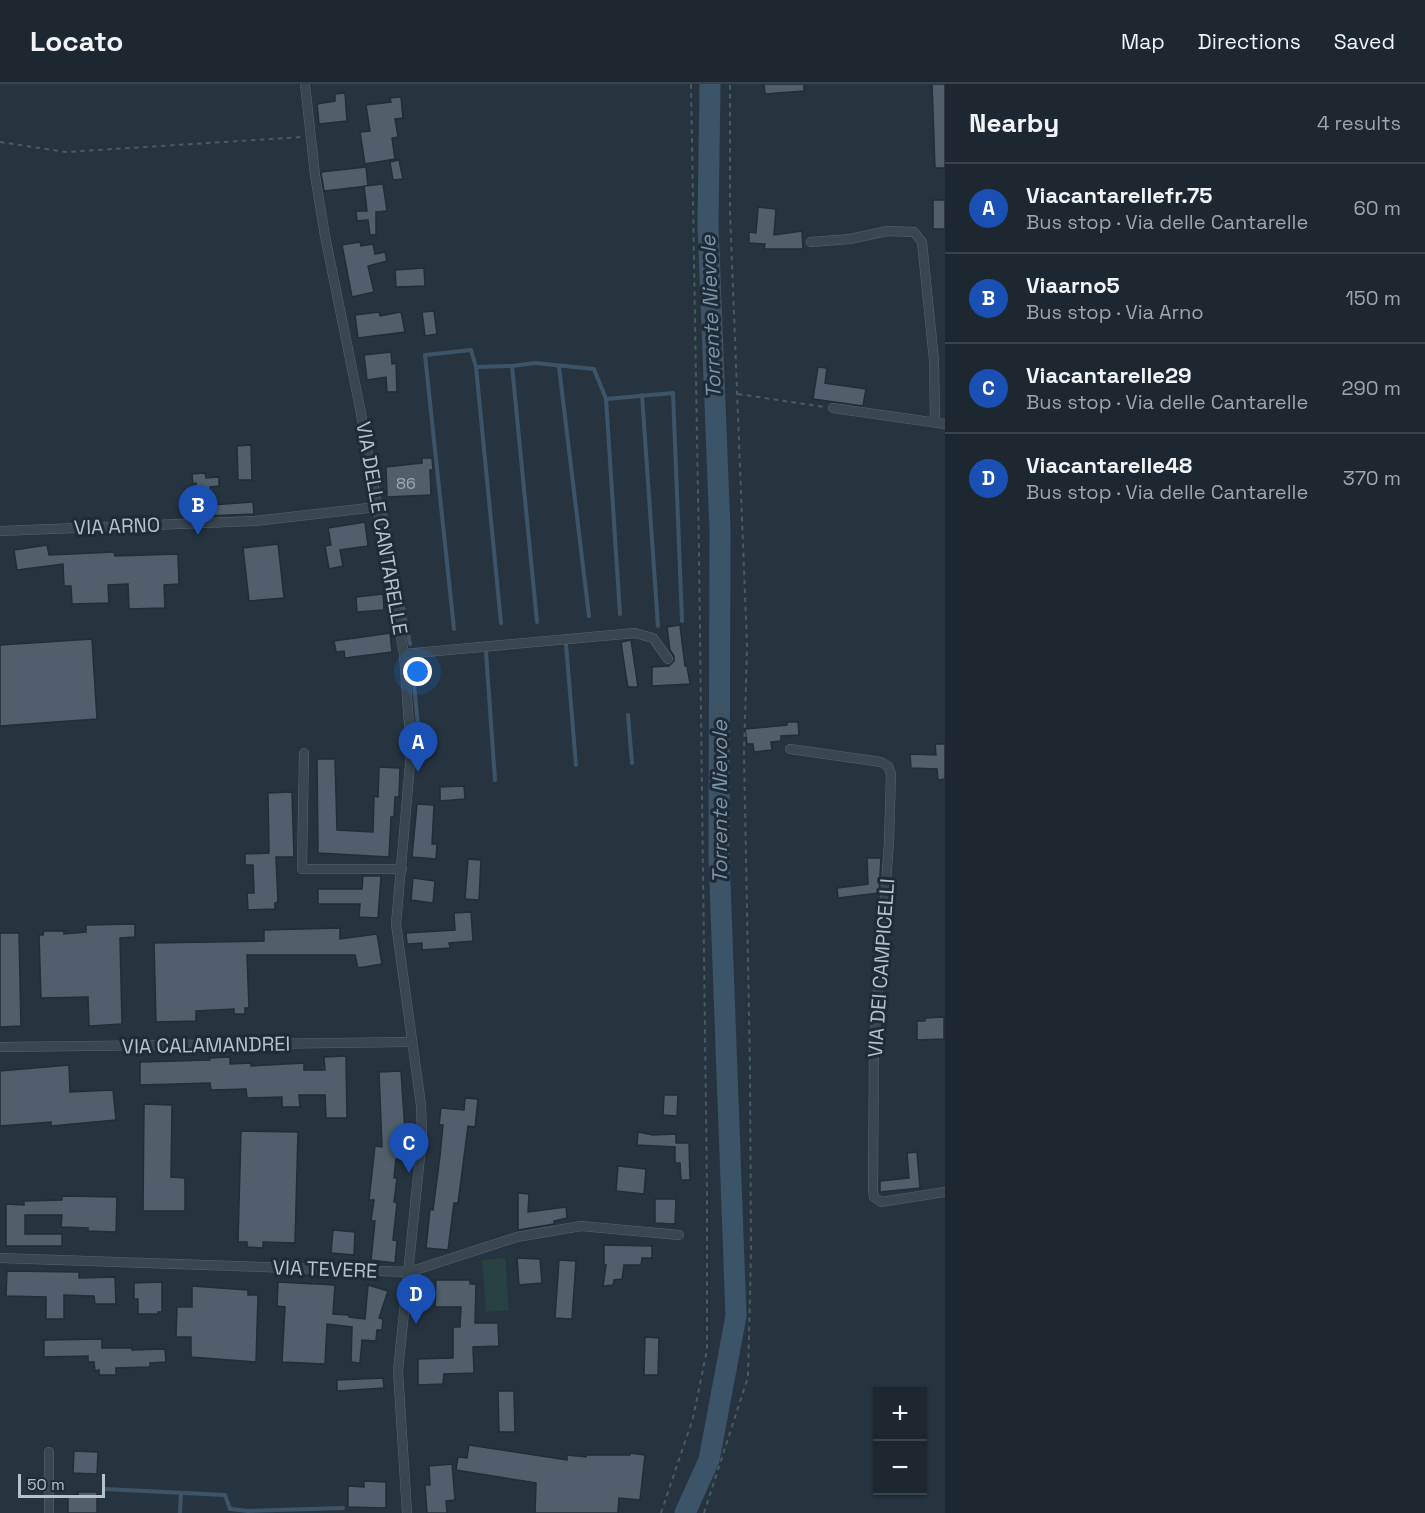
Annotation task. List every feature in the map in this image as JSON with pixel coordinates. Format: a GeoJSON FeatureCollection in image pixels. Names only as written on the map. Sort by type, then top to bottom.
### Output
{"type":"FeatureCollection","features":[{"type":"Feature","properties":{"kind":"street","name":"VIA DELLE CANTARELLE"},"geometry":{"type":"LineString","coordinates":[[305,84],[315,175],[325,236],[360,408],[404,654],[411,753],[396,924],[421,1105],[422,1137],[398,1371],[407,1513]]}},
{"type":"Feature","properties":{"kind":"street"},"geometry":{"type":"LineString","coordinates":[[811,242],[850,239],[887,231],[914,232],[922,242],[940,422],[879,416],[833,408]]}},
{"type":"Feature","properties":{"kind":"street","name":"VIA ARNO"},"geometry":{"type":"LineString","coordinates":[[0,531],[255,521],[377,507]]}},
{"type":"Feature","properties":{"kind":"street"},"geometry":{"type":"LineString","coordinates":[[404,654],[635,633],[653,638],[668,659]]}},
{"type":"Feature","properties":{"kind":"street","name":"VIA DEI CAMPICELLI"},"geometry":{"type":"LineString","coordinates":[[790,749],[881,762],[888,766],[891,774],[889,842],[874,1047],[873,1190],[874,1197],[881,1202],[945,1192]]}},
{"type":"Feature","properties":{"kind":"street"},"geometry":{"type":"LineString","coordinates":[[304,753],[302,868],[402,869]]}},
{"type":"Feature","properties":{"kind":"street","name":"VIA CALAMANDREI"},"geometry":{"type":"LineString","coordinates":[[0,1047],[411,1042]]}},
{"type":"Feature","properties":{"kind":"street","name":"VIA TEVERE"},"geometry":{"type":"LineString","coordinates":[[0,1258],[409,1272],[517,1237],[581,1226],[679,1235]]}},
{"type":"Feature","properties":{"kind":"street"},"geometry":{"type":"LineString","coordinates":[[49,1452],[49,1513]]}},
{"type":"Feature","properties":{"kind":"path"},"geometry":{"type":"LineString","coordinates":[[661,1513],[693,1418],[707,1350],[708,1192],[691,84]]}},
{"type":"Feature","properties":{"kind":"path"},"geometry":{"type":"LineString","coordinates":[[704,1513],[748,1377],[751,1252],[744,755],[747,646],[730,212],[730,84]]}},
{"type":"Feature","properties":{"kind":"path"},"geometry":{"type":"LineString","coordinates":[[0,142],[66,152],[312,136]]}},
{"type":"Feature","properties":{"kind":"path"},"geometry":{"type":"LineString","coordinates":[[737,394],[833,408]]}},
{"type":"Feature","properties":{"kind":"green space"},"geometry":{"type":"Polygon","coordinates":[[[505,1258],[509,1310],[486,1312],[482,1260],[505,1258]]]}},
{"type":"Feature","properties":{"kind":"building"},"geometry":{"type":"Polygon","coordinates":[[[764,84],[804,84],[804,91],[765,94],[764,84]]]}},
{"type":"Feature","properties":{"kind":"building"},"geometry":{"type":"Polygon","coordinates":[[[932,84],[945,84],[945,168],[935,168],[932,84]]]}},
{"type":"Feature","properties":{"kind":"building"},"geometry":{"type":"Polygon","coordinates":[[[345,93],[347,121],[319,124],[317,104],[335,101],[335,94],[345,93]]]}},
{"type":"Feature","properties":{"kind":"building"},"geometry":{"type":"Polygon","coordinates":[[[401,97],[403,118],[395,119],[398,137],[392,138],[395,159],[365,164],[360,132],[370,131],[366,105],[391,102],[390,98],[401,97]]]}},
{"type":"Feature","properties":{"kind":"building"},"geometry":{"type":"Polygon","coordinates":[[[399,160],[403,179],[393,180],[390,162],[399,160]]]}},
{"type":"Feature","properties":{"kind":"building"},"geometry":{"type":"Polygon","coordinates":[[[366,167],[368,186],[324,191],[321,172],[366,167]]]}},
{"type":"Feature","properties":{"kind":"building"},"geometry":{"type":"Polygon","coordinates":[[[383,184],[387,211],[376,212],[376,235],[370,235],[368,220],[357,221],[356,211],[367,211],[364,186],[383,184]]]}},
{"type":"Feature","properties":{"kind":"building"},"geometry":{"type":"Polygon","coordinates":[[[933,200],[945,200],[945,229],[933,229],[933,200]]]}},
{"type":"Feature","properties":{"kind":"building"},"geometry":{"type":"Polygon","coordinates":[[[758,207],[776,209],[774,235],[802,231],[803,249],[764,249],[765,244],[749,243],[749,232],[756,233],[758,207]]]}},
{"type":"Feature","properties":{"kind":"building"},"geometry":{"type":"Polygon","coordinates":[[[360,242],[361,246],[373,244],[375,254],[385,252],[387,261],[368,266],[374,292],[352,297],[342,245],[360,242]]]}},
{"type":"Feature","properties":{"kind":"building"},"geometry":{"type":"Polygon","coordinates":[[[424,268],[425,286],[396,287],[395,270],[424,268]]]}},
{"type":"Feature","properties":{"kind":"building"},"geometry":{"type":"Polygon","coordinates":[[[434,311],[437,334],[425,336],[422,312],[434,311]]]}},
{"type":"Feature","properties":{"kind":"building"},"geometry":{"type":"Polygon","coordinates":[[[379,312],[380,316],[401,312],[405,332],[358,338],[355,315],[379,312]]]}},
{"type":"Feature","properties":{"kind":"building"},"geometry":{"type":"Polygon","coordinates":[[[391,352],[392,364],[396,363],[397,392],[387,392],[386,377],[367,380],[364,355],[391,352]]]}},
{"type":"Feature","properties":{"kind":"building"},"geometry":{"type":"Polygon","coordinates":[[[818,367],[827,368],[825,383],[866,389],[863,406],[813,399],[818,367]]]}},
{"type":"Feature","properties":{"kind":"building"},"geometry":{"type":"Polygon","coordinates":[[[251,445],[252,480],[238,480],[237,446],[251,445]]]}},
{"type":"Feature","properties":{"kind":"building"},"geometry":{"type":"Polygon","coordinates":[[[422,458],[432,458],[431,495],[387,497],[386,467],[422,463],[422,458]]]}},
{"type":"Feature","properties":{"kind":"building"},"geometry":{"type":"Polygon","coordinates":[[[205,473],[206,478],[219,477],[219,486],[210,487],[211,505],[253,502],[254,514],[204,516],[204,513],[197,514],[196,483],[193,484],[192,474],[205,473]]]}},
{"type":"Feature","properties":{"kind":"building"},"geometry":{"type":"Polygon","coordinates":[[[365,522],[368,546],[340,550],[343,566],[329,569],[325,546],[331,545],[328,528],[365,522]]]}},
{"type":"Feature","properties":{"kind":"building"},"geometry":{"type":"Polygon","coordinates":[[[278,544],[284,598],[249,601],[243,548],[278,544]]]}},
{"type":"Feature","properties":{"kind":"building"},"geometry":{"type":"Polygon","coordinates":[[[47,545],[49,555],[114,552],[115,556],[178,554],[179,584],[164,585],[165,608],[129,609],[128,584],[108,585],[109,603],[72,604],[71,586],[64,586],[63,564],[17,570],[14,550],[47,545]]]}},
{"type":"Feature","properties":{"kind":"building"},"geometry":{"type":"Polygon","coordinates":[[[383,594],[384,610],[357,612],[356,597],[383,594]]]}},
{"type":"Feature","properties":{"kind":"building"},"geometry":{"type":"Polygon","coordinates":[[[680,625],[685,666],[687,666],[690,684],[652,686],[652,667],[669,666],[674,661],[667,627],[680,625]]]}},
{"type":"Feature","properties":{"kind":"building"},"geometry":{"type":"Polygon","coordinates":[[[390,633],[392,652],[345,658],[344,651],[336,652],[334,641],[390,633]]]}},
{"type":"Feature","properties":{"kind":"building"},"geometry":{"type":"Polygon","coordinates":[[[92,639],[97,719],[0,726],[0,645],[92,639]]]}},
{"type":"Feature","properties":{"kind":"building"},"geometry":{"type":"Polygon","coordinates":[[[631,640],[638,687],[628,687],[626,676],[621,642],[631,640]]]}},
{"type":"Feature","properties":{"kind":"building"},"geometry":{"type":"Polygon","coordinates":[[[787,722],[798,722],[799,735],[781,736],[781,741],[771,742],[772,750],[754,752],[753,744],[747,744],[745,729],[787,725],[787,722]]]}},
{"type":"Feature","properties":{"kind":"building"},"geometry":{"type":"Polygon","coordinates":[[[935,744],[945,744],[945,779],[938,780],[937,769],[911,768],[910,754],[936,755],[935,744]]]}},
{"type":"Feature","properties":{"kind":"building"},"geometry":{"type":"Polygon","coordinates":[[[317,759],[335,759],[337,830],[373,832],[374,796],[378,797],[379,767],[400,768],[399,797],[395,797],[394,817],[391,817],[389,857],[318,853],[317,759]]]}},
{"type":"Feature","properties":{"kind":"building"},"geometry":{"type":"Polygon","coordinates":[[[464,786],[465,799],[440,801],[440,787],[464,786]]]}},
{"type":"Feature","properties":{"kind":"building"},"geometry":{"type":"Polygon","coordinates":[[[292,792],[294,857],[276,857],[278,902],[275,903],[275,909],[248,910],[247,893],[254,893],[253,865],[245,865],[245,854],[269,853],[268,793],[292,792]]]}},
{"type":"Feature","properties":{"kind":"building"},"geometry":{"type":"Polygon","coordinates":[[[417,804],[434,805],[432,844],[437,844],[436,859],[412,857],[417,804]]]}},
{"type":"Feature","properties":{"kind":"building"},"geometry":{"type":"Polygon","coordinates":[[[867,858],[881,858],[879,893],[838,898],[837,888],[868,884],[867,858]]]}},
{"type":"Feature","properties":{"kind":"building"},"geometry":{"type":"Polygon","coordinates":[[[468,859],[481,860],[479,900],[465,899],[468,859]]]}},
{"type":"Feature","properties":{"kind":"building"},"geometry":{"type":"Polygon","coordinates":[[[363,876],[381,876],[378,918],[359,917],[360,904],[318,904],[318,889],[362,889],[363,876]]]}},
{"type":"Feature","properties":{"kind":"building"},"geometry":{"type":"Polygon","coordinates":[[[413,878],[435,881],[433,903],[411,900],[413,878]]]}},
{"type":"Feature","properties":{"kind":"building"},"geometry":{"type":"Polygon","coordinates":[[[471,912],[473,941],[449,943],[450,948],[422,950],[422,943],[407,944],[406,933],[455,930],[454,913],[471,912]]]}},
{"type":"Feature","properties":{"kind":"building"},"geometry":{"type":"Polygon","coordinates":[[[135,924],[135,937],[120,938],[122,1024],[89,1026],[88,997],[41,998],[39,935],[43,935],[44,931],[64,931],[64,934],[86,932],[86,925],[135,924]]]}},
{"type":"Feature","properties":{"kind":"building"},"geometry":{"type":"Polygon","coordinates":[[[340,928],[340,939],[377,934],[382,964],[358,968],[355,955],[247,955],[249,1008],[245,1008],[245,1014],[234,1014],[234,1009],[196,1011],[196,1021],[156,1022],[154,943],[264,941],[264,930],[340,928]]]}},
{"type":"Feature","properties":{"kind":"building"},"geometry":{"type":"Polygon","coordinates":[[[0,933],[19,933],[21,1026],[0,1027],[0,933]]]}},
{"type":"Feature","properties":{"kind":"building"},"geometry":{"type":"Polygon","coordinates":[[[944,1017],[944,1039],[917,1040],[917,1021],[944,1017]]]}},
{"type":"Feature","properties":{"kind":"building"},"geometry":{"type":"Polygon","coordinates":[[[346,1056],[347,1118],[326,1118],[325,1095],[299,1095],[300,1107],[282,1107],[282,1097],[247,1098],[246,1089],[211,1090],[210,1083],[140,1085],[140,1062],[210,1060],[209,1058],[230,1057],[230,1064],[251,1063],[251,1066],[304,1063],[304,1070],[325,1070],[324,1057],[346,1056]]]}},
{"type":"Feature","properties":{"kind":"building"},"geometry":{"type":"Polygon","coordinates":[[[69,1065],[70,1092],[113,1090],[116,1120],[51,1126],[51,1122],[0,1126],[0,1071],[69,1065]]]}},
{"type":"Feature","properties":{"kind":"building"},"geometry":{"type":"Polygon","coordinates":[[[401,1071],[405,1131],[401,1160],[396,1159],[394,1178],[397,1178],[393,1240],[397,1241],[395,1263],[371,1260],[375,1221],[371,1221],[374,1200],[369,1200],[375,1146],[382,1147],[379,1072],[401,1071]]]}},
{"type":"Feature","properties":{"kind":"building"},"geometry":{"type":"Polygon","coordinates":[[[664,1095],[678,1095],[677,1116],[663,1115],[664,1095]]]}},
{"type":"Feature","properties":{"kind":"building"},"geometry":{"type":"Polygon","coordinates":[[[465,1098],[478,1099],[475,1127],[468,1126],[458,1203],[454,1203],[448,1250],[426,1248],[430,1209],[433,1210],[440,1156],[443,1125],[439,1125],[441,1108],[464,1110],[465,1098]]]}},
{"type":"Feature","properties":{"kind":"building"},"geometry":{"type":"Polygon","coordinates":[[[144,1104],[172,1105],[171,1177],[185,1178],[185,1211],[143,1211],[144,1104]]]}},
{"type":"Feature","properties":{"kind":"building"},"geometry":{"type":"Polygon","coordinates":[[[241,1131],[298,1132],[295,1243],[263,1242],[263,1248],[247,1247],[247,1242],[238,1242],[241,1131]]]}},
{"type":"Feature","properties":{"kind":"building"},"geometry":{"type":"Polygon","coordinates":[[[638,1132],[653,1135],[676,1134],[676,1143],[689,1143],[690,1180],[681,1180],[680,1163],[675,1163],[675,1147],[637,1145],[638,1132]]]}},
{"type":"Feature","properties":{"kind":"building"},"geometry":{"type":"Polygon","coordinates":[[[917,1152],[920,1188],[880,1192],[880,1181],[909,1178],[907,1153],[917,1152]]]}},
{"type":"Feature","properties":{"kind":"building"},"geometry":{"type":"Polygon","coordinates":[[[618,1166],[646,1169],[644,1194],[616,1191],[618,1166]]]}},
{"type":"Feature","properties":{"kind":"building"},"geometry":{"type":"Polygon","coordinates":[[[518,1193],[529,1194],[528,1212],[566,1207],[567,1218],[554,1221],[554,1224],[518,1230],[518,1193]]]}},
{"type":"Feature","properties":{"kind":"building"},"geometry":{"type":"Polygon","coordinates":[[[62,1196],[117,1197],[116,1232],[61,1227],[62,1215],[25,1215],[25,1234],[62,1234],[62,1246],[6,1246],[6,1204],[24,1205],[24,1201],[62,1200],[62,1196]]]}},
{"type":"Feature","properties":{"kind":"building"},"geometry":{"type":"Polygon","coordinates":[[[655,1199],[676,1199],[675,1224],[655,1223],[655,1199]]]}},
{"type":"Feature","properties":{"kind":"building"},"geometry":{"type":"Polygon","coordinates":[[[333,1230],[355,1232],[354,1255],[331,1253],[333,1230]]]}},
{"type":"Feature","properties":{"kind":"building"},"geometry":{"type":"Polygon","coordinates":[[[604,1245],[652,1246],[652,1258],[642,1258],[641,1265],[624,1265],[622,1279],[614,1280],[613,1285],[603,1286],[606,1265],[604,1265],[604,1245]]]}},
{"type":"Feature","properties":{"kind":"building"},"geometry":{"type":"Polygon","coordinates":[[[517,1258],[540,1259],[542,1283],[519,1285],[517,1258]]]}},
{"type":"Feature","properties":{"kind":"building"},"geometry":{"type":"Polygon","coordinates":[[[559,1260],[576,1261],[572,1319],[555,1318],[559,1260]]]}},
{"type":"Feature","properties":{"kind":"building"},"geometry":{"type":"Polygon","coordinates":[[[7,1271],[79,1272],[79,1278],[115,1277],[116,1304],[95,1304],[94,1296],[64,1295],[64,1319],[46,1319],[46,1297],[6,1296],[7,1271]]]}},
{"type":"Feature","properties":{"kind":"building"},"geometry":{"type":"Polygon","coordinates":[[[436,1280],[470,1280],[470,1284],[476,1284],[475,1323],[498,1323],[499,1346],[473,1347],[474,1373],[444,1374],[443,1384],[418,1385],[418,1359],[453,1358],[453,1327],[460,1327],[461,1307],[435,1307],[436,1280]]]}},
{"type":"Feature","properties":{"kind":"building"},"geometry":{"type":"Polygon","coordinates":[[[162,1282],[162,1312],[138,1314],[138,1299],[134,1299],[134,1283],[162,1282]]]}},
{"type":"Feature","properties":{"kind":"building"},"geometry":{"type":"Polygon","coordinates":[[[278,1282],[335,1285],[333,1314],[365,1319],[368,1285],[388,1291],[379,1318],[383,1319],[382,1330],[377,1330],[376,1341],[362,1340],[360,1363],[351,1362],[352,1327],[327,1324],[325,1364],[282,1362],[285,1307],[277,1306],[278,1282]]]}},
{"type":"Feature","properties":{"kind":"building"},"geometry":{"type":"Polygon","coordinates":[[[192,1286],[248,1290],[248,1295],[258,1295],[256,1362],[191,1357],[191,1337],[176,1337],[177,1307],[192,1307],[192,1286]]]}},
{"type":"Feature","properties":{"kind":"building"},"geometry":{"type":"Polygon","coordinates":[[[645,1337],[659,1338],[658,1375],[644,1375],[645,1337]]]}},
{"type":"Feature","properties":{"kind":"building"},"geometry":{"type":"Polygon","coordinates":[[[102,1339],[102,1348],[165,1349],[166,1362],[150,1363],[150,1367],[116,1368],[116,1375],[99,1375],[99,1370],[95,1371],[94,1362],[88,1362],[88,1356],[44,1357],[44,1340],[102,1339]]]}},
{"type":"Feature","properties":{"kind":"building"},"geometry":{"type":"Polygon","coordinates":[[[383,1378],[384,1388],[337,1391],[337,1380],[383,1378]]]}},
{"type":"Feature","properties":{"kind":"building"},"geometry":{"type":"Polygon","coordinates":[[[498,1391],[514,1391],[515,1432],[499,1432],[498,1391]]]}},
{"type":"Feature","properties":{"kind":"building"},"geometry":{"type":"Polygon","coordinates":[[[469,1445],[567,1460],[567,1455],[586,1457],[586,1455],[630,1455],[630,1453],[645,1455],[640,1500],[619,1498],[618,1513],[535,1513],[536,1483],[456,1470],[458,1457],[467,1458],[469,1445]]]}},
{"type":"Feature","properties":{"kind":"building"},"geometry":{"type":"Polygon","coordinates":[[[74,1451],[98,1452],[97,1474],[73,1473],[74,1451]]]}},
{"type":"Feature","properties":{"kind":"building"},"geometry":{"type":"Polygon","coordinates":[[[452,1464],[455,1500],[446,1501],[447,1513],[427,1513],[425,1485],[430,1485],[429,1466],[452,1464]]]}},
{"type":"Feature","properties":{"kind":"building"},"geometry":{"type":"Polygon","coordinates":[[[364,1481],[386,1482],[386,1508],[348,1507],[348,1486],[364,1487],[364,1481]]]}},
{"type":"Feature","properties":{"kind":"building"},"geometry":{"type":"Polygon","coordinates":[[[78,1492],[97,1492],[97,1513],[68,1513],[68,1495],[78,1495],[78,1492]]]}},
{"type":"Feature","properties":{"kind":"waterway","name":"Torrente Nievole"},"geometry":{"type":"LineString","coordinates":[[685,1513],[709,1460],[736,1316],[719,856],[720,530],[708,225],[710,84]]}},
{"type":"Feature","properties":{"kind":"waterway"},"geometry":{"type":"LineString","coordinates":[[454,629],[425,355],[471,350],[476,367],[535,363],[594,369],[606,399],[673,393],[682,621]]}},
{"type":"Feature","properties":{"kind":"waterway"},"geometry":{"type":"LineString","coordinates":[[512,366],[537,622]]}},
{"type":"Feature","properties":{"kind":"waterway"},"geometry":{"type":"LineString","coordinates":[[476,367],[501,623]]}},
{"type":"Feature","properties":{"kind":"waterway"},"geometry":{"type":"LineString","coordinates":[[559,367],[589,616]]}},
{"type":"Feature","properties":{"kind":"waterway"},"geometry":{"type":"LineString","coordinates":[[642,395],[658,626]]}},
{"type":"Feature","properties":{"kind":"waterway"},"geometry":{"type":"LineString","coordinates":[[606,399],[620,614]]}},
{"type":"Feature","properties":{"kind":"waterway"},"geometry":{"type":"LineString","coordinates":[[384,507],[410,644]]}},
{"type":"Feature","properties":{"kind":"waterway"},"geometry":{"type":"LineString","coordinates":[[566,644],[576,765]]}},
{"type":"Feature","properties":{"kind":"waterway"},"geometry":{"type":"LineString","coordinates":[[486,652],[495,780]]}},
{"type":"Feature","properties":{"kind":"waterway"},"geometry":{"type":"LineString","coordinates":[[412,661],[421,760]]}},
{"type":"Feature","properties":{"kind":"waterway"},"geometry":{"type":"LineString","coordinates":[[628,715],[632,763]]}},
{"type":"Feature","properties":{"kind":"waterway"},"geometry":{"type":"LineString","coordinates":[[104,1489],[225,1495],[230,1509],[248,1511],[343,1508]]}},
{"type":"Feature","properties":{"kind":"waterway"},"geometry":{"type":"LineString","coordinates":[[180,1513],[181,1493]]}},
{"type":"Feature","properties":{"kind":"place","name":"Viaarno5"},"geometry":{"type":"Point","coordinates":[198,535]}},
{"type":"Feature","properties":{"kind":"place","name":"Viacantarellefr.75"},"geometry":{"type":"Point","coordinates":[418,772]}},
{"type":"Feature","properties":{"kind":"place","name":"Viacantarelle29"},"geometry":{"type":"Point","coordinates":[409,1173]}},
{"type":"Feature","properties":{"kind":"place","name":"Viacantarelle48"},"geometry":{"type":"Point","coordinates":[416,1324]}}]}
